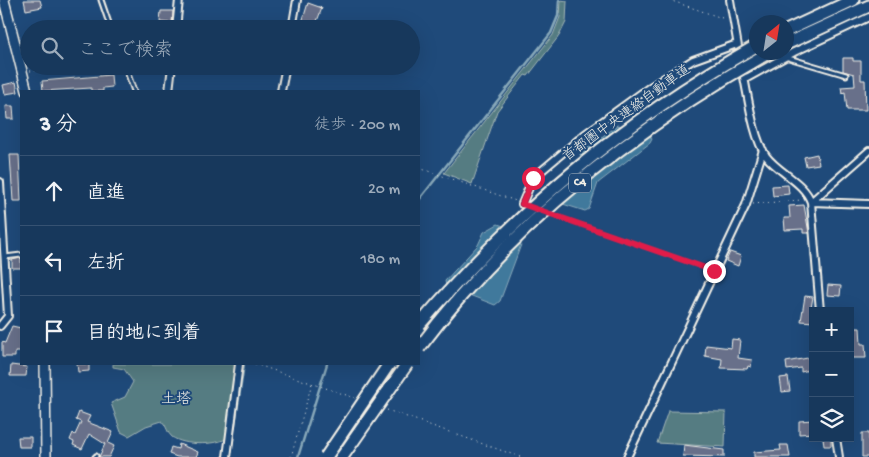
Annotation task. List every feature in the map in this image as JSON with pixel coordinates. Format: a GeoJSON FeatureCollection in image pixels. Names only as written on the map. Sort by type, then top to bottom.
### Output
{"type":"FeatureCollection","features":[{"type":"Feature","properties":{"kind":"highway"},"geometry":{"type":"LineString","coordinates":[[794,27],[853,0]]}},
{"type":"Feature","properties":{"kind":"highway"},"geometry":{"type":"LineString","coordinates":[[794,40],[869,6]]}},
{"type":"Feature","properties":{"kind":"highway","name":"首都圏中央連絡自動車道"},"geometry":{"type":"LineString","coordinates":[[420,324],[483,254],[554,186],[651,111],[706,74],[749,50]]}},
{"type":"Feature","properties":{"kind":"highway","name":"首都圏中央連絡自動車道"},"geometry":{"type":"LineString","coordinates":[[420,347],[474,283],[513,243],[570,190],[611,156],[671,113],[719,81],[756,60]]}},
{"type":"Feature","properties":{"kind":"highway"},"geometry":{"type":"LineString","coordinates":[[326,457],[388,365]]}},
{"type":"Feature","properties":{"kind":"highway"},"geometry":{"type":"LineString","coordinates":[[342,457],[406,365]]}},
{"type":"Feature","properties":{"kind":"main road"},"geometry":{"type":"LineString","coordinates":[[4,0],[20,63]]}},
{"type":"Feature","properties":{"kind":"main road"},"geometry":{"type":"LineString","coordinates":[[23,75],[27,90]]}},
{"type":"Feature","properties":{"kind":"main road"},"geometry":{"type":"LineString","coordinates":[[45,365],[46,457]]}},
{"type":"Feature","properties":{"kind":"street"},"geometry":{"type":"LineString","coordinates":[[177,20],[179,0]]}},
{"type":"Feature","properties":{"kind":"street"},"geometry":{"type":"LineString","coordinates":[[294,20],[297,0]]}},
{"type":"Feature","properties":{"kind":"street"},"geometry":{"type":"LineString","coordinates":[[730,0],[736,44],[763,150],[778,168],[806,192],[811,202],[820,307]]}},
{"type":"Feature","properties":{"kind":"street"},"geometry":{"type":"LineString","coordinates":[[794,53],[869,17]]}},
{"type":"Feature","properties":{"kind":"street"},"geometry":{"type":"LineString","coordinates":[[522,204],[533,178],[585,134],[650,86],[693,60],[736,44]]}},
{"type":"Feature","properties":{"kind":"street"},"geometry":{"type":"LineString","coordinates":[[744,79],[779,60]]}},
{"type":"Feature","properties":{"kind":"street"},"geometry":{"type":"LineString","coordinates":[[169,90],[171,75]]}},
{"type":"Feature","properties":{"kind":"street"},"geometry":{"type":"LineString","coordinates":[[281,90],[284,75]]}},
{"type":"Feature","properties":{"kind":"street"},"geometry":{"type":"LineString","coordinates":[[627,457],[746,205],[763,150]]}},
{"type":"Feature","properties":{"kind":"street"},"geometry":{"type":"LineString","coordinates":[[811,202],[869,151]]}},
{"type":"Feature","properties":{"kind":"street"},"geometry":{"type":"LineString","coordinates":[[0,182],[8,316],[0,326]]}},
{"type":"Feature","properties":{"kind":"street"},"geometry":{"type":"LineString","coordinates":[[811,202],[869,204]]}},
{"type":"Feature","properties":{"kind":"street"},"geometry":{"type":"LineString","coordinates":[[226,457],[239,365]]}},
{"type":"Feature","properties":{"kind":"street"},"geometry":{"type":"LineString","coordinates":[[837,442],[839,457]]}},
{"type":"Feature","properties":{"kind":"lane"},"geometry":{"type":"LineString","coordinates":[[101,0],[108,20]]}},
{"type":"Feature","properties":{"kind":"lane"},"geometry":{"type":"LineString","coordinates":[[794,60],[846,75]]}},
{"type":"Feature","properties":{"kind":"lane"},"geometry":{"type":"LineString","coordinates":[[128,75],[134,90]]}},
{"type":"Feature","properties":{"kind":"lane"},"geometry":{"type":"LineString","coordinates":[[5,257],[20,255]]}},
{"type":"Feature","properties":{"kind":"path"},"geometry":{"type":"LineString","coordinates":[[669,0],[733,22]]}},
{"type":"Feature","properties":{"kind":"path"},"geometry":{"type":"LineString","coordinates":[[420,168],[522,204]]}},
{"type":"Feature","properties":{"kind":"path"},"geometry":{"type":"LineString","coordinates":[[746,205],[806,200],[811,202]]}},
{"type":"Feature","properties":{"kind":"path"},"geometry":{"type":"LineString","coordinates":[[550,213],[714,271]]}},
{"type":"Feature","properties":{"kind":"path"},"geometry":{"type":"LineString","coordinates":[[258,365],[354,398]]}},
{"type":"Feature","properties":{"kind":"path"},"geometry":{"type":"LineString","coordinates":[[291,457],[312,383]]}},
{"type":"Feature","properties":{"kind":"path"},"geometry":{"type":"LineString","coordinates":[[382,408],[520,457]]}},
{"type":"Feature","properties":{"kind":"green space"},"geometry":{"type":"Polygon","coordinates":[[[561,0],[567,1],[566,22],[559,36],[528,76],[525,75],[497,111],[472,184],[444,173],[553,35],[560,17],[561,0]]]}},
{"type":"Feature","properties":{"kind":"green space"},"geometry":{"type":"Polygon","coordinates":[[[113,365],[237,365],[226,439],[207,443],[184,442],[172,437],[162,421],[146,426],[129,436],[121,432],[111,403],[125,397],[133,382],[124,369],[113,367],[113,365]]]}},
{"type":"Feature","properties":{"kind":"green space"},"geometry":{"type":"Polygon","coordinates":[[[668,411],[726,412],[725,447],[657,443],[668,411]]]}},
{"type":"Feature","properties":{"kind":"water"},"geometry":{"type":"Polygon","coordinates":[[[617,125],[648,133],[652,139],[650,143],[598,183],[589,209],[585,211],[550,200],[548,196],[553,179],[570,173],[582,160],[580,154],[617,125]]]}},
{"type":"Feature","properties":{"kind":"water"},"geometry":{"type":"Polygon","coordinates":[[[498,224],[525,234],[500,301],[495,305],[446,286],[445,281],[478,245],[484,232],[498,224]]]}},
{"type":"Feature","properties":{"kind":"building"},"geometry":{"type":"Polygon","coordinates":[[[24,0],[40,0],[42,7],[26,10],[24,0]]]}},
{"type":"Feature","properties":{"kind":"building"},"geometry":{"type":"Polygon","coordinates":[[[308,3],[322,8],[317,20],[303,20],[308,3]]]}},
{"type":"Feature","properties":{"kind":"building"},"geometry":{"type":"Polygon","coordinates":[[[161,11],[173,11],[172,20],[160,20],[161,11]]]}},
{"type":"Feature","properties":{"kind":"building"},"geometry":{"type":"Polygon","coordinates":[[[843,58],[853,58],[853,61],[861,61],[861,80],[865,80],[866,110],[847,110],[845,92],[842,93],[841,87],[855,86],[854,74],[843,71],[843,58]]]}},
{"type":"Feature","properties":{"kind":"building"},"geometry":{"type":"Polygon","coordinates":[[[111,75],[112,87],[103,88],[103,90],[91,90],[91,88],[43,90],[42,81],[111,75]]]}},
{"type":"Feature","properties":{"kind":"building"},"geometry":{"type":"Polygon","coordinates":[[[16,82],[18,92],[5,94],[3,85],[16,82]]]}},
{"type":"Feature","properties":{"kind":"building"},"geometry":{"type":"Polygon","coordinates":[[[6,106],[13,106],[14,119],[7,119],[6,106]]]}},
{"type":"Feature","properties":{"kind":"building"},"geometry":{"type":"Polygon","coordinates":[[[817,154],[819,164],[806,166],[804,157],[817,154]]]}},
{"type":"Feature","properties":{"kind":"building"},"geometry":{"type":"Polygon","coordinates":[[[10,155],[19,155],[20,201],[13,201],[10,155]]]}},
{"type":"Feature","properties":{"kind":"building"},"geometry":{"type":"Polygon","coordinates":[[[788,185],[789,194],[773,196],[772,186],[788,185]]]}},
{"type":"Feature","properties":{"kind":"building"},"geometry":{"type":"Polygon","coordinates":[[[804,205],[809,233],[803,233],[803,229],[785,230],[784,218],[790,218],[789,206],[804,205]]]}},
{"type":"Feature","properties":{"kind":"building"},"geometry":{"type":"Polygon","coordinates":[[[730,252],[741,256],[738,266],[726,261],[730,252]]]}},
{"type":"Feature","properties":{"kind":"building"},"geometry":{"type":"Polygon","coordinates":[[[20,258],[20,268],[12,268],[12,260],[20,258]]]}},
{"type":"Feature","properties":{"kind":"building"},"geometry":{"type":"Polygon","coordinates":[[[828,285],[841,286],[840,296],[827,295],[828,285]]]}},
{"type":"Feature","properties":{"kind":"building"},"geometry":{"type":"Polygon","coordinates":[[[805,296],[813,297],[811,307],[809,307],[809,322],[801,321],[805,296]]]}},
{"type":"Feature","properties":{"kind":"building"},"geometry":{"type":"Polygon","coordinates":[[[12,326],[20,328],[20,352],[15,352],[15,357],[2,357],[2,342],[5,343],[12,326]]]}},
{"type":"Feature","properties":{"kind":"building"},"geometry":{"type":"Polygon","coordinates":[[[854,328],[860,328],[861,344],[865,344],[866,358],[854,358],[854,328]]]}},
{"type":"Feature","properties":{"kind":"building"},"geometry":{"type":"Polygon","coordinates":[[[732,339],[740,340],[738,358],[752,360],[751,367],[748,366],[747,369],[721,368],[722,359],[705,356],[706,345],[731,348],[732,339]]]}},
{"type":"Feature","properties":{"kind":"building"},"geometry":{"type":"Polygon","coordinates":[[[809,358],[809,370],[801,372],[801,368],[787,370],[786,362],[809,358]]]}},
{"type":"Feature","properties":{"kind":"building"},"geometry":{"type":"Polygon","coordinates":[[[11,365],[27,367],[26,376],[10,376],[11,365]]]}},
{"type":"Feature","properties":{"kind":"building"},"geometry":{"type":"Polygon","coordinates":[[[77,365],[89,365],[89,371],[78,372],[77,365]]]}},
{"type":"Feature","properties":{"kind":"building"},"geometry":{"type":"Polygon","coordinates":[[[788,377],[790,391],[782,392],[780,378],[788,377]]]}},
{"type":"Feature","properties":{"kind":"building"},"geometry":{"type":"Polygon","coordinates":[[[79,412],[90,416],[87,422],[113,432],[108,443],[114,446],[109,457],[99,457],[105,444],[89,434],[82,449],[73,445],[74,442],[70,440],[73,433],[75,435],[81,422],[76,420],[79,412]]]}},
{"type":"Feature","properties":{"kind":"building"},"geometry":{"type":"Polygon","coordinates":[[[809,420],[809,433],[799,434],[799,421],[809,420]]]}},
{"type":"Feature","properties":{"kind":"building"},"geometry":{"type":"Polygon","coordinates":[[[862,433],[869,433],[869,457],[862,457],[862,433]]]}},
{"type":"Feature","properties":{"kind":"building"},"geometry":{"type":"Polygon","coordinates":[[[18,437],[31,437],[31,447],[19,447],[18,437]]]}},
{"type":"Feature","properties":{"kind":"building"},"geometry":{"type":"Polygon","coordinates":[[[824,442],[831,442],[831,446],[824,446],[824,442]]]}},
{"type":"Feature","properties":{"kind":"building"},"geometry":{"type":"Polygon","coordinates":[[[179,444],[198,452],[196,457],[177,457],[169,454],[171,447],[178,449],[179,444]]]}},
{"type":"Feature","properties":{"kind":"building"},"geometry":{"type":"Polygon","coordinates":[[[684,445],[724,450],[724,457],[683,456],[684,445]]]}},
{"type":"Feature","properties":{"kind":"building"},"geometry":{"type":"Polygon","coordinates":[[[780,445],[788,445],[790,457],[754,457],[754,452],[781,450],[780,445]]]}},
{"type":"Feature","properties":{"kind":"waterway"},"geometry":{"type":"LineString","coordinates":[[420,199],[551,33],[558,16],[559,0]]}},
{"type":"Feature","properties":{"kind":"waterway"},"geometry":{"type":"LineString","coordinates":[[230,457],[244,365]]}},
{"type":"Feature","properties":{"kind":"waterway"},"geometry":{"type":"LineString","coordinates":[[298,457],[327,365]]}},
{"type":"Feature","properties":{"kind":"district","name":"土塔"},"geometry":{"type":"Point","coordinates":[176,400]}},
{"type":"Feature","properties":{"kind":"route"},"geometry":{"type":"LineString","coordinates":[[533,178],[529,183],[522,204],[714,271]]}}]}
